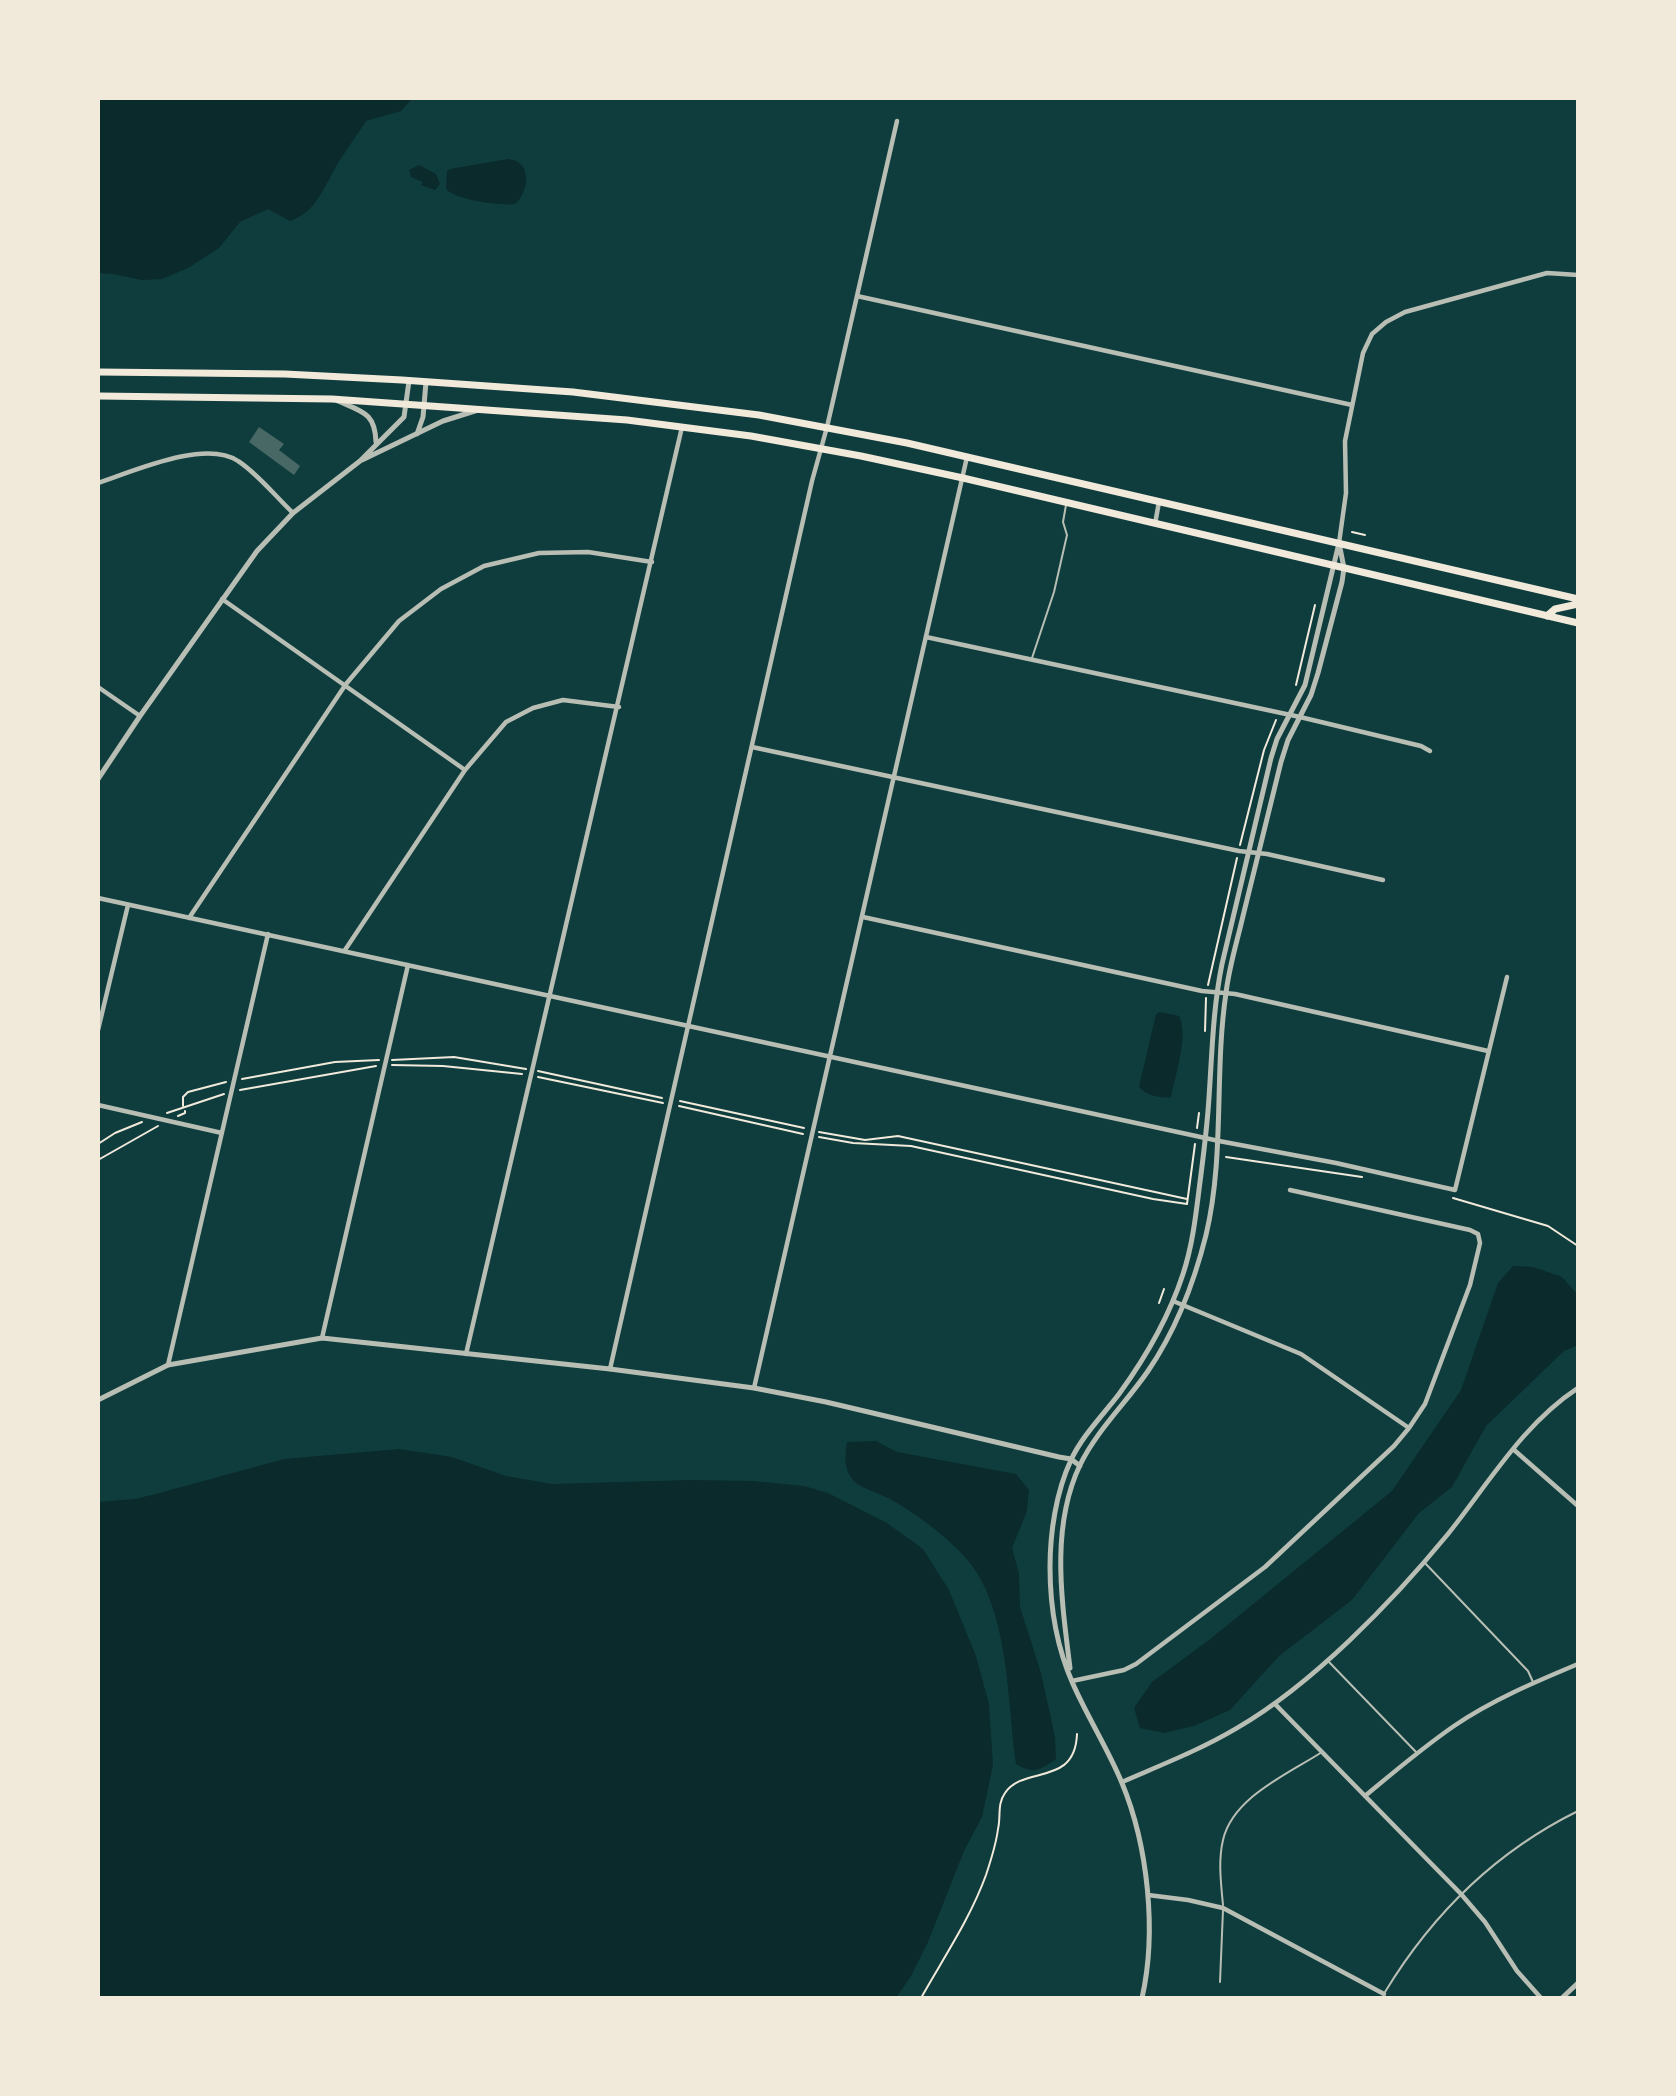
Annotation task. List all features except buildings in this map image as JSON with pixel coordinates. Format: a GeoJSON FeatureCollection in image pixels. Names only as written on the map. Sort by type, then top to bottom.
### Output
{"type":"FeatureCollection","features":[{"type":"Feature","properties":{"kind":"highway"},"geometry":{"type":"LineString","coordinates":[[98,372],[262,373],[426,382],[634,398],[759,415],[967,457],[1339,543],[1578,602]]}},
{"type":"Feature","properties":{"kind":"highway"},"geometry":{"type":"LineString","coordinates":[[98,396],[332,399],[682,426],[820,448],[963,478],[1578,623]]}},
{"type":"Feature","properties":{"kind":"highway"},"geometry":{"type":"LineString","coordinates":[[1547,616],[1555,609],[1578,602]]}},
{"type":"Feature","properties":{"kind":"street"},"geometry":{"type":"LineString","coordinates":[[610,1369],[897,121]]}},
{"type":"Feature","properties":{"kind":"street"},"geometry":{"type":"LineString","coordinates":[[1142,1998],[1148,1961],[1148,1895],[1134,1817],[1122,1782],[1072,1681],[1057,1639],[1050,1566],[1052,1528],[1071,1459],[1140,1364],[1173,1301],[1184,1273],[1194,1230],[1205,1138],[1217,992],[1271,758],[1277,739],[1306,685],[1335,566],[1346,493],[1345,441],[1363,353],[1372,334],[1386,322],[1405,312],[1548,273],[1578,275]]}},
{"type":"Feature","properties":{"kind":"street"},"geometry":{"type":"LineString","coordinates":[[857,296],[1352,405]]}},
{"type":"Feature","properties":{"kind":"street"},"geometry":{"type":"LineString","coordinates":[[360,461],[376,442],[390,433],[404,417],[409,381]]}},
{"type":"Feature","properties":{"kind":"street"},"geometry":{"type":"LineString","coordinates":[[416,434],[423,417],[426,382]]}},
{"type":"Feature","properties":{"kind":"street"},"geometry":{"type":"LineString","coordinates":[[332,399],[366,413],[376,428],[376,442]]}},
{"type":"Feature","properties":{"kind":"street"},"geometry":{"type":"LineString","coordinates":[[98,779],[257,551],[293,513],[360,461],[443,421],[483,409]]}},
{"type":"Feature","properties":{"kind":"street"},"geometry":{"type":"LineString","coordinates":[[466,1354],[619,707],[682,426]]}},
{"type":"Feature","properties":{"kind":"street"},"geometry":{"type":"LineString","coordinates":[[98,483],[183,456],[224,454],[239,461],[293,513]]}},
{"type":"Feature","properties":{"kind":"street"},"geometry":{"type":"LineString","coordinates":[[754,1388],[967,457]]}},
{"type":"Feature","properties":{"kind":"street"},"geometry":{"type":"LineString","coordinates":[[1155,524],[1159,501]]}},
{"type":"Feature","properties":{"kind":"street"},"geometry":{"type":"LineString","coordinates":[[1072,1681],[1062,1603],[1061,1563],[1067,1502],[1080,1466],[1098,1434],[1149,1370],[1167,1340],[1183,1306],[1206,1236],[1216,1178],[1226,993],[1258,853],[1288,740],[1318,673],[1344,568],[1339,543]]}},
{"type":"Feature","properties":{"kind":"street"},"geometry":{"type":"LineString","coordinates":[[189,918],[346,684],[399,621],[440,589],[484,566],[539,553],[588,552],[652,562]]}},
{"type":"Feature","properties":{"kind":"street"},"geometry":{"type":"LineString","coordinates":[[222,599],[465,770]]}},
{"type":"Feature","properties":{"kind":"street"},"geometry":{"type":"LineString","coordinates":[[926,637],[1300,718],[1422,746],[1430,751]]}},
{"type":"Feature","properties":{"kind":"street"},"geometry":{"type":"LineString","coordinates":[[98,687],[140,716]]}},
{"type":"Feature","properties":{"kind":"street"},"geometry":{"type":"LineString","coordinates":[[345,950],[465,770],[506,722],[533,708],[563,700],[619,707]]}},
{"type":"Feature","properties":{"kind":"street"},"geometry":{"type":"LineString","coordinates":[[752,747],[1383,880]]}},
{"type":"Feature","properties":{"kind":"street"},"geometry":{"type":"LineString","coordinates":[[98,898],[1455,1190],[1507,977]]}},
{"type":"Feature","properties":{"kind":"street"},"geometry":{"type":"LineString","coordinates":[[98,1030],[128,905]]}},
{"type":"Feature","properties":{"kind":"street"},"geometry":{"type":"LineString","coordinates":[[863,917],[1488,1051]]}},
{"type":"Feature","properties":{"kind":"street"},"geometry":{"type":"LineString","coordinates":[[169,1365],[268,934]]}},
{"type":"Feature","properties":{"kind":"street"},"geometry":{"type":"LineString","coordinates":[[322,1338],[408,965]]}},
{"type":"Feature","properties":{"kind":"street"},"geometry":{"type":"LineString","coordinates":[[98,1105],[222,1133]]}},
{"type":"Feature","properties":{"kind":"street"},"geometry":{"type":"LineString","coordinates":[[1072,1681],[1124,1670],[1136,1664],[1265,1567],[1384,1455],[1409,1428],[1426,1404],[1471,1285],[1480,1238],[1470,1230],[1290,1190]]}},
{"type":"Feature","properties":{"kind":"street"},"geometry":{"type":"LineString","coordinates":[[1173,1301],[1301,1354],[1409,1428]]}},
{"type":"Feature","properties":{"kind":"street"},"geometry":{"type":"LineString","coordinates":[[98,1399],[169,1365],[322,1338],[610,1369],[754,1388],[838,1404],[1071,1459],[1080,1466]]}},
{"type":"Feature","properties":{"kind":"street"},"geometry":{"type":"LineString","coordinates":[[1122,1782],[1237,1728],[1275,1704],[1327,1661],[1423,1562],[1533,1425],[1558,1401],[1578,1388]]}},
{"type":"Feature","properties":{"kind":"street"},"geometry":{"type":"LineString","coordinates":[[1513,1449],[1578,1506]]}},
{"type":"Feature","properties":{"kind":"street"},"geometry":{"type":"LineString","coordinates":[[1365,1796],[1417,1753],[1465,1719],[1533,1682],[1578,1664]]}},
{"type":"Feature","properties":{"kind":"street"},"geometry":{"type":"LineString","coordinates":[[1275,1704],[1461,1894],[1485,1922],[1517,1971],[1541,1998]]}},
{"type":"Feature","properties":{"kind":"street"},"geometry":{"type":"LineString","coordinates":[[1148,1895],[1223,1908],[1383,1996]]}},
{"type":"Feature","properties":{"kind":"street"},"geometry":{"type":"LineString","coordinates":[[1562,1998],[1578,1983]]}},
{"type":"Feature","properties":{"kind":"lane"},"geometry":{"type":"LineString","coordinates":[[1032,659],[1051,604],[1067,535],[1063,522],[1066,503]]}},
{"type":"Feature","properties":{"kind":"lane"},"geometry":{"type":"LineString","coordinates":[[1423,1562],[1528,1671],[1533,1682]]}},
{"type":"Feature","properties":{"kind":"lane"},"geometry":{"type":"LineString","coordinates":[[1327,1661],[1417,1753]]}},
{"type":"Feature","properties":{"kind":"lane"},"geometry":{"type":"LineString","coordinates":[[1220,1982],[1223,1908],[1220,1865],[1223,1837],[1246,1802],[1322,1751]]}},
{"type":"Feature","properties":{"kind":"lane"},"geometry":{"type":"LineString","coordinates":[[1383,1996],[1420,1939],[1461,1894],[1500,1858],[1544,1828],[1578,1811]]}},
{"type":"Feature","properties":{"kind":"path"},"geometry":{"type":"LineString","coordinates":[[1352,532],[1365,535]]}},
{"type":"Feature","properties":{"kind":"path"},"geometry":{"type":"LineString","coordinates":[[390,1060],[454,1057],[527,1069]]}},
{"type":"Feature","properties":{"kind":"path"},"geometry":{"type":"LineString","coordinates":[[238,1080],[335,1062],[383,1060]]}},
{"type":"Feature","properties":{"kind":"path"},"geometry":{"type":"LineString","coordinates":[[388,1065],[443,1066],[526,1074]]}},
{"type":"Feature","properties":{"kind":"path"},"geometry":{"type":"LineString","coordinates":[[235,1091],[382,1066]]}},
{"type":"Feature","properties":{"kind":"path"},"geometry":{"type":"LineString","coordinates":[[536,1071],[667,1098]]}},
{"type":"Feature","properties":{"kind":"path"},"geometry":{"type":"LineString","coordinates":[[534,1076],[666,1104]]}},
{"type":"Feature","properties":{"kind":"path"},"geometry":{"type":"LineString","coordinates":[[183,1106],[183,1097],[188,1092],[231,1081]]}},
{"type":"Feature","properties":{"kind":"path"},"geometry":{"type":"LineString","coordinates":[[98,1144],[115,1133],[229,1092]]}},
{"type":"Feature","properties":{"kind":"path"},"geometry":{"type":"LineString","coordinates":[[676,1100],[809,1129]]}},
{"type":"Feature","properties":{"kind":"path"},"geometry":{"type":"LineString","coordinates":[[673,1105],[808,1135]]}},
{"type":"Feature","properties":{"kind":"path"},"geometry":{"type":"LineString","coordinates":[[98,1160],[185,1111]]}},
{"type":"Feature","properties":{"kind":"path"},"geometry":{"type":"LineString","coordinates":[[818,1132],[865,1140],[898,1136],[1188,1199]]}},
{"type":"Feature","properties":{"kind":"path"},"geometry":{"type":"LineString","coordinates":[[817,1137],[853,1143],[911,1146],[1187,1204],[1195,1143]]}},
{"type":"Feature","properties":{"kind":"path"},"geometry":{"type":"LineString","coordinates":[[1227,1157],[1362,1177]]}},
{"type":"Feature","properties":{"kind":"path"},"geometry":{"type":"LineString","coordinates":[[1447,1196],[1548,1226],[1578,1246]]}},
{"type":"Feature","properties":{"kind":"path"},"geometry":{"type":"LineString","coordinates":[[1159,1303],[1164,1289]]}},
{"type":"Feature","properties":{"kind":"path"},"geometry":{"type":"LineString","coordinates":[[921,1998],[965,1923],[980,1890],[995,1846],[1003,1796],[1018,1781],[1044,1776],[1065,1763],[1075,1747],[1077,1734]]}},
{"type":"Feature","properties":{"kind":"water"},"geometry":{"type":"Polygon","coordinates":[[[98,98],[413,98],[401,111],[366,121],[307,212],[290,221],[268,209],[240,222],[219,248],[188,268],[162,279],[142,280],[98,273],[98,98]]]}},
{"type":"Feature","properties":{"kind":"water"},"geometry":{"type":"Polygon","coordinates":[[[508,159],[522,165],[525,171],[523,193],[515,204],[479,201],[459,196],[446,189],[447,171],[450,169],[508,159]]]}},
{"type":"Feature","properties":{"kind":"water"},"geometry":{"type":"Polygon","coordinates":[[[419,165],[436,174],[440,184],[435,190],[421,185],[423,182],[411,177],[409,170],[419,165]]]}},
{"type":"Feature","properties":{"kind":"water"},"geometry":{"type":"Polygon","coordinates":[[[1160,1012],[1179,1016],[1182,1024],[1180,1056],[1171,1097],[1158,1097],[1139,1087],[1156,1014],[1160,1012]]]}},
{"type":"Feature","properties":{"kind":"water"},"geometry":{"type":"Polygon","coordinates":[[[1513,1266],[1533,1267],[1562,1277],[1578,1295],[1578,1345],[1564,1351],[1486,1426],[1452,1487],[1419,1513],[1352,1600],[1279,1656],[1230,1710],[1194,1726],[1164,1733],[1140,1728],[1134,1708],[1152,1682],[1209,1640],[1392,1491],[1461,1390],[1498,1283],[1513,1266]]]}},
{"type":"Feature","properties":{"kind":"water"},"geometry":{"type":"Polygon","coordinates":[[[876,1441],[897,1452],[1016,1474],[1029,1490],[1027,1511],[1012,1548],[1019,1574],[1020,1607],[1041,1673],[1055,1737],[1056,1759],[1041,1768],[1032,1770],[1016,1764],[1004,1655],[990,1600],[979,1576],[964,1556],[928,1524],[888,1498],[858,1484],[848,1473],[845,1458],[847,1442],[876,1441]]]}},
{"type":"Feature","properties":{"kind":"water"},"geometry":{"type":"Polygon","coordinates":[[[399,1449],[452,1457],[506,1476],[552,1484],[691,1480],[753,1481],[804,1486],[828,1493],[887,1523],[923,1549],[949,1590],[976,1656],[989,1704],[993,1765],[982,1817],[964,1851],[928,1942],[911,1976],[896,1998],[98,1998],[98,1502],[135,1499],[284,1459],[399,1449]]]}}]}
